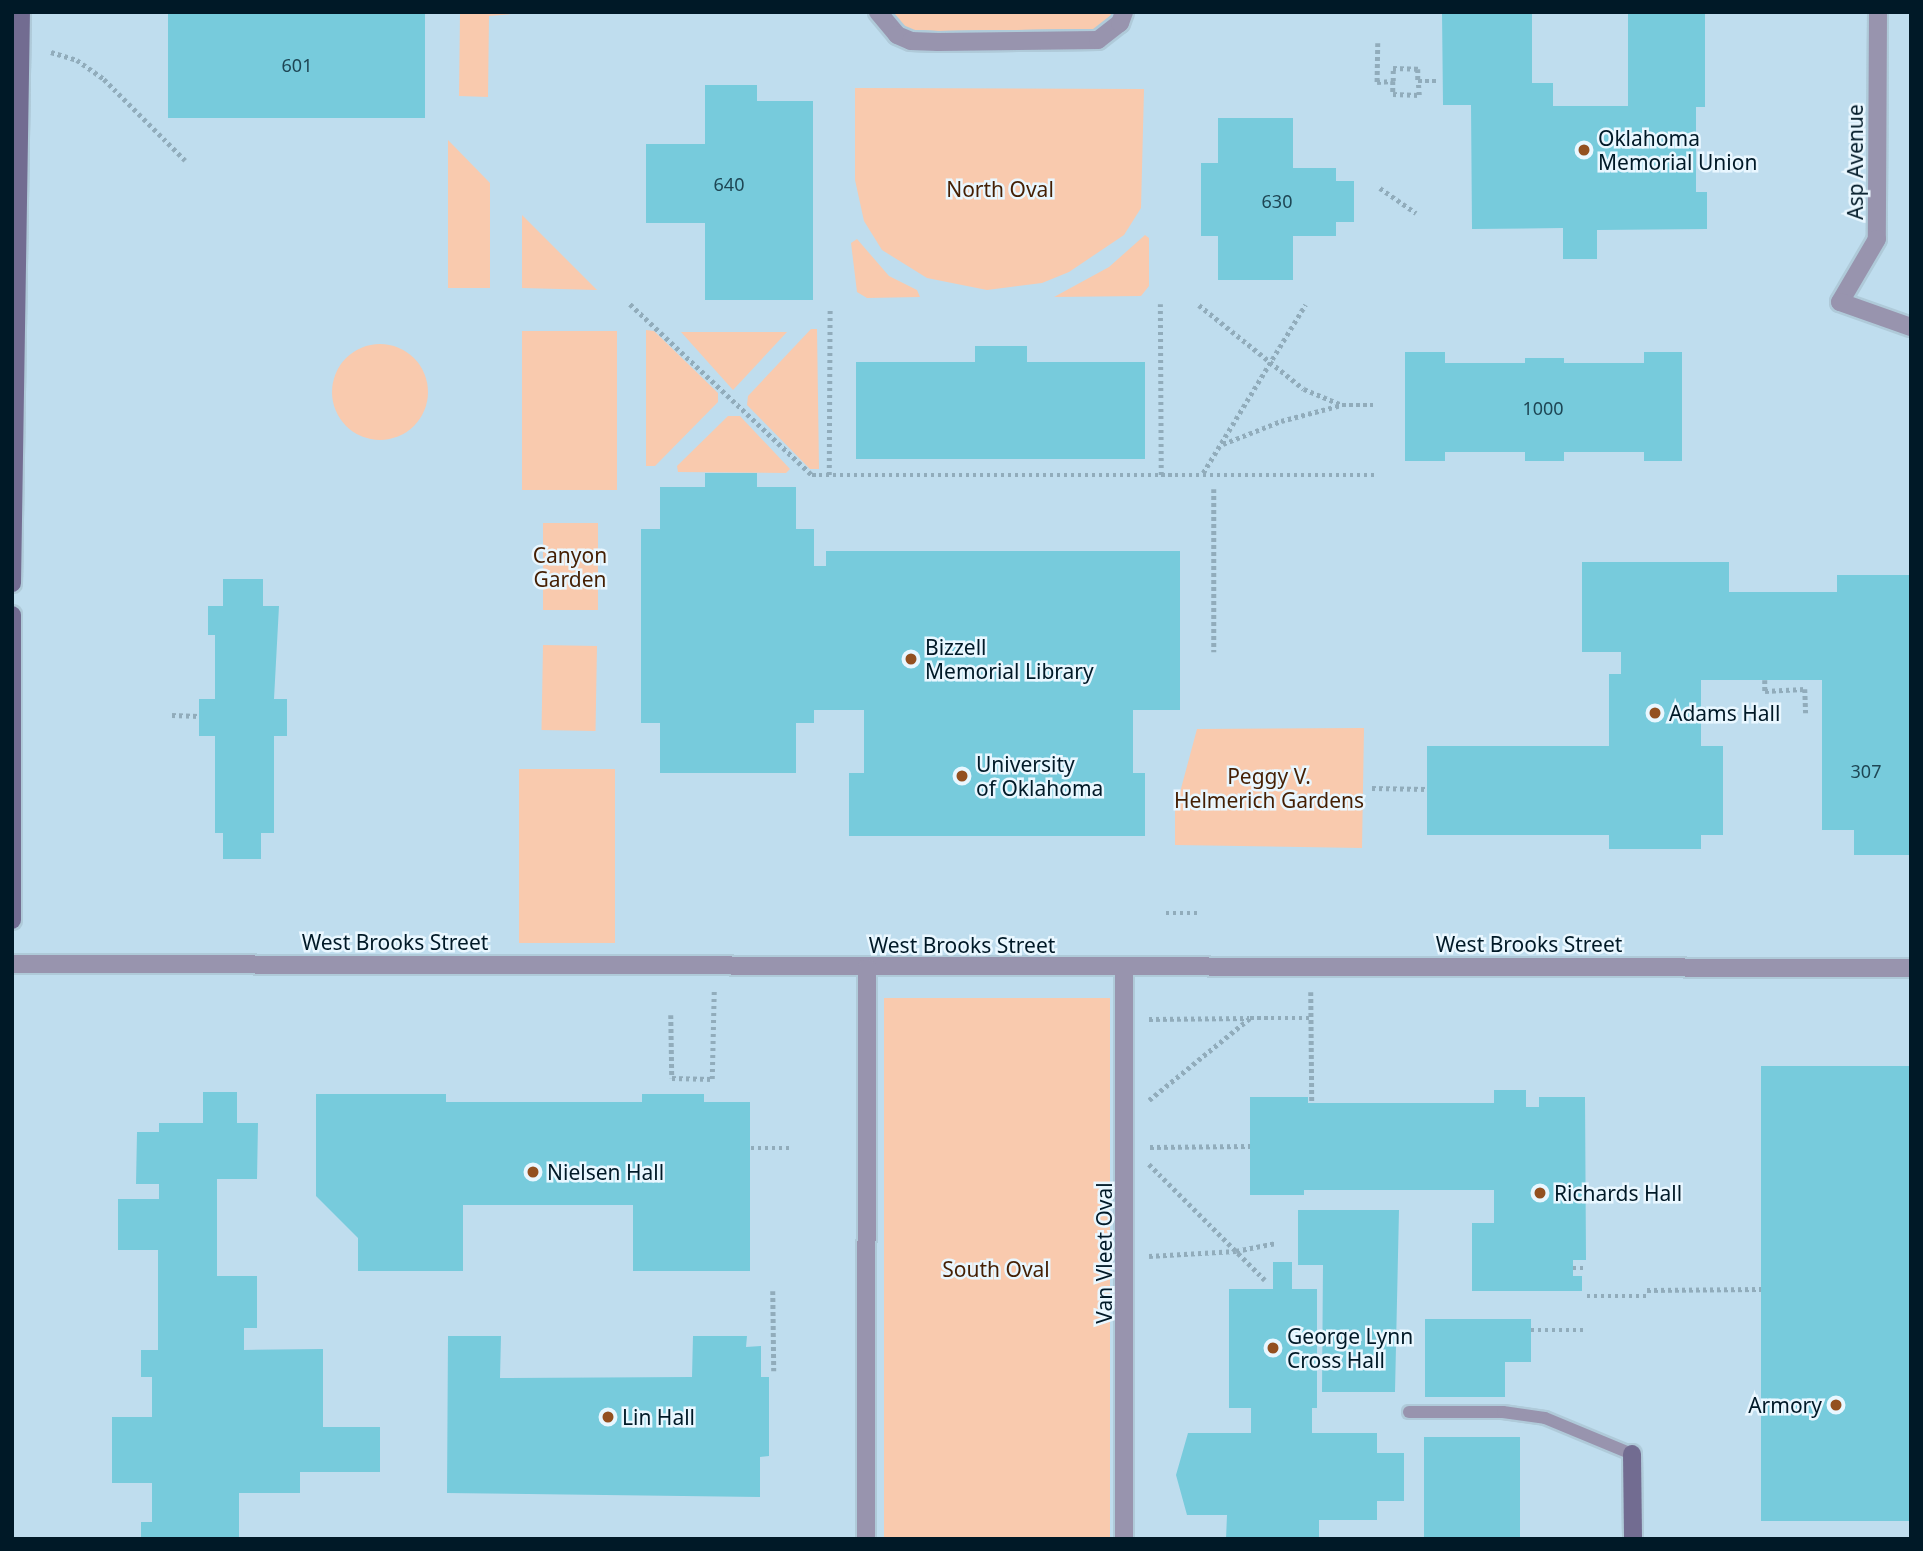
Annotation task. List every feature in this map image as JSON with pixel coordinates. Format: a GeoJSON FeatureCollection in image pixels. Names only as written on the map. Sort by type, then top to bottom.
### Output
{"type":"FeatureCollection","features":[{"type":"Feature","properties":{"kind":"street"},"geometry":{"type":"LineString","coordinates":[[12,583],[21,12]]}},
{"type":"Feature","properties":{"kind":"street"},"geometry":{"type":"LineString","coordinates":[[878,12],[897,35],[911,41],[938,42],[1098,40],[1120,23],[1124,12]]}},
{"type":"Feature","properties":{"kind":"street","name":"Asp Avenue"},"geometry":{"type":"LineString","coordinates":[[1878,12],[1877,239],[1840,302],[1911,327]]}},
{"type":"Feature","properties":{"kind":"street"},"geometry":{"type":"LineString","coordinates":[[12,615],[12,920]]}},
{"type":"Feature","properties":{"kind":"street","name":"West Brooks Street"},"geometry":{"type":"LineString","coordinates":[[12,964],[867,968],[1911,968]]}},
{"type":"Feature","properties":{"kind":"street"},"geometry":{"type":"LineString","coordinates":[[866,1539],[867,968]]}},
{"type":"Feature","properties":{"kind":"street","name":"Van Vleet Oval"},"geometry":{"type":"LineString","coordinates":[[1124,968],[1124,1539]]}},
{"type":"Feature","properties":{"kind":"street"},"geometry":{"type":"LineString","coordinates":[[1632,1454],[1633,1539]]}},
{"type":"Feature","properties":{"kind":"lane"},"geometry":{"type":"LineString","coordinates":[[1409,1412],[1503,1412],[1545,1418],[1632,1454]]}},
{"type":"Feature","properties":{"kind":"path"},"geometry":{"type":"LineString","coordinates":[[1378,43],[1377,82],[1394,81]]}},
{"type":"Feature","properties":{"kind":"path"},"geometry":{"type":"LineString","coordinates":[[51,52],[77,60],[113,86],[185,160]]}},
{"type":"Feature","properties":{"kind":"path"},"geometry":{"type":"LineString","coordinates":[[1394,68],[1418,69],[1418,81],[1419,95],[1394,94],[1394,68]]}},
{"type":"Feature","properties":{"kind":"path"},"geometry":{"type":"LineString","coordinates":[[1418,81],[1438,81]]}},
{"type":"Feature","properties":{"kind":"path"},"geometry":{"type":"LineString","coordinates":[[1380,188],[1416,213]]}},
{"type":"Feature","properties":{"kind":"path"},"geometry":{"type":"LineString","coordinates":[[630,304],[813,475],[1375,475]]}},
{"type":"Feature","properties":{"kind":"path"},"geometry":{"type":"LineString","coordinates":[[1160,304],[1161,475]]}},
{"type":"Feature","properties":{"kind":"path"},"geometry":{"type":"LineString","coordinates":[[1199,305],[1249,342],[1270,364],[1304,389],[1342,405]]}},
{"type":"Feature","properties":{"kind":"path"},"geometry":{"type":"LineString","coordinates":[[1203,474],[1305,305]]}},
{"type":"Feature","properties":{"kind":"path"},"geometry":{"type":"LineString","coordinates":[[830,307],[830,475]]}},
{"type":"Feature","properties":{"kind":"path"},"geometry":{"type":"LineString","coordinates":[[1223,443],[1281,421],[1342,405],[1374,405]]}},
{"type":"Feature","properties":{"kind":"path"},"geometry":{"type":"LineString","coordinates":[[1213,489],[1214,652]]}},
{"type":"Feature","properties":{"kind":"path"},"geometry":{"type":"LineString","coordinates":[[1765,680],[1765,691],[1805,689],[1806,713]]}},
{"type":"Feature","properties":{"kind":"path"},"geometry":{"type":"LineString","coordinates":[[172,715],[199,716]]}},
{"type":"Feature","properties":{"kind":"path"},"geometry":{"type":"LineString","coordinates":[[1372,788],[1427,789]]}},
{"type":"Feature","properties":{"kind":"path"},"geometry":{"type":"LineString","coordinates":[[1166,912],[1200,912]]}},
{"type":"Feature","properties":{"kind":"path"},"geometry":{"type":"LineString","coordinates":[[1311,967],[1312,1103]]}},
{"type":"Feature","properties":{"kind":"path"},"geometry":{"type":"LineString","coordinates":[[671,1014],[672,1078],[712,1079],[714,1014]]}},
{"type":"Feature","properties":{"kind":"path"},"geometry":{"type":"LineString","coordinates":[[1149,1100],[1250,1018]]}},
{"type":"Feature","properties":{"kind":"path"},"geometry":{"type":"LineString","coordinates":[[1147,1019],[1311,1018]]}},
{"type":"Feature","properties":{"kind":"path"},"geometry":{"type":"LineString","coordinates":[[1149,1147],[1250,1146]]}},
{"type":"Feature","properties":{"kind":"path"},"geometry":{"type":"LineString","coordinates":[[751,1148],[791,1148]]}},
{"type":"Feature","properties":{"kind":"path"},"geometry":{"type":"LineString","coordinates":[[1149,1164],[1265,1280]]}},
{"type":"Feature","properties":{"kind":"path"},"geometry":{"type":"LineString","coordinates":[[1148,1256],[1236,1251],[1276,1243]]}},
{"type":"Feature","properties":{"kind":"path"},"geometry":{"type":"LineString","coordinates":[[1573,1268],[1586,1268]]}},
{"type":"Feature","properties":{"kind":"path"},"geometry":{"type":"LineString","coordinates":[[1587,1296],[1761,1289]]}},
{"type":"Feature","properties":{"kind":"path"},"geometry":{"type":"LineString","coordinates":[[773,1291],[774,1371]]}},
{"type":"Feature","properties":{"kind":"path"},"geometry":{"type":"LineString","coordinates":[[1531,1330],[1587,1330]]}},
{"type":"Feature","properties":{"kind":"shaded area","name":"University of Oklahoma"},"geometry":{"type":"Polygon","coordinates":[[[12,12],[1911,12],[1911,1539],[12,1539],[12,12]]]}},
{"type":"Feature","properties":{"kind":"green space"},"geometry":{"type":"Polygon","coordinates":[[[460,12],[535,12],[489,16],[488,97],[459,96],[460,12]]]}},
{"type":"Feature","properties":{"kind":"green space"},"geometry":{"type":"Polygon","coordinates":[[[878,12],[1124,12],[1110,32],[911,41],[878,12]]]}},
{"type":"Feature","properties":{"kind":"green space","name":"North Oval"},"geometry":{"type":"Polygon","coordinates":[[[855,88],[1144,89],[1141,208],[1124,235],[1069,272],[1042,283],[987,290],[927,278],[882,250],[864,221],[855,180],[855,88]]]}},
{"type":"Feature","properties":{"kind":"green space"},"geometry":{"type":"Polygon","coordinates":[[[448,140],[490,183],[490,288],[448,288],[448,140]]]}},
{"type":"Feature","properties":{"kind":"green space"},"geometry":{"type":"Polygon","coordinates":[[[522,215],[597,290],[522,288],[522,215]]]}},
{"type":"Feature","properties":{"kind":"green space"},"geometry":{"type":"Polygon","coordinates":[[[1145,235],[1149,238],[1149,286],[1141,296],[1054,297],[1109,267],[1145,235]]]}},
{"type":"Feature","properties":{"kind":"green space"},"geometry":{"type":"Polygon","coordinates":[[[857,239],[889,276],[917,290],[920,297],[867,298],[857,292],[851,243],[857,239]]]}},
{"type":"Feature","properties":{"kind":"green space"},"geometry":{"type":"Polygon","coordinates":[[[811,329],[817,329],[819,469],[810,469],[747,405],[748,396],[811,329]]]}},
{"type":"Feature","properties":{"kind":"green space"},"geometry":{"type":"Polygon","coordinates":[[[646,330],[654,331],[718,393],[718,402],[655,466],[646,466],[646,330]]]}},
{"type":"Feature","properties":{"kind":"green space"},"geometry":{"type":"Polygon","coordinates":[[[522,331],[617,331],[617,490],[522,490],[522,331]]]}},
{"type":"Feature","properties":{"kind":"green space"},"geometry":{"type":"Polygon","coordinates":[[[681,332],[787,332],[733,390],[681,332]]]}},
{"type":"Feature","properties":{"kind":"green space"},"geometry":{"type":"Polygon","coordinates":[[[380,344],[398,348],[414,358],[424,374],[428,392],[424,410],[414,426],[398,436],[380,440],[362,436],[346,426],[336,410],[332,392],[336,374],[346,358],[362,348],[380,344]]]}},
{"type":"Feature","properties":{"kind":"green space"},"geometry":{"type":"Polygon","coordinates":[[[728,416],[740,416],[790,469],[786,473],[678,472],[677,466],[728,416]]]}},
{"type":"Feature","properties":{"kind":"green space","name":"Canyon Garden"},"geometry":{"type":"Polygon","coordinates":[[[543,523],[598,523],[598,610],[543,610],[543,523]]]}},
{"type":"Feature","properties":{"kind":"green space","name":"Canyon Garden"},"geometry":{"type":"Polygon","coordinates":[[[543,645],[597,646],[596,731],[542,730],[543,645]]]}},
{"type":"Feature","properties":{"kind":"green space","name":"Peggy V. Helmerich Gardens"},"geometry":{"type":"Polygon","coordinates":[[[1364,728],[1362,848],[1175,845],[1175,811],[1197,729],[1364,728]]]}},
{"type":"Feature","properties":{"kind":"green space"},"geometry":{"type":"Polygon","coordinates":[[[519,769],[615,769],[615,943],[519,943],[519,769]]]}},
{"type":"Feature","properties":{"kind":"green space","name":"South Oval"},"geometry":{"type":"Polygon","coordinates":[[[884,998],[1110,998],[1110,1539],[884,1539],[884,998]]]}},
{"type":"Feature","properties":{"kind":"building"},"geometry":{"type":"Polygon","coordinates":[[[168,12],[425,12],[425,118],[168,118],[168,12]]]}},
{"type":"Feature","properties":{"kind":"building","name":"Oklahoma Memorial Union"},"geometry":{"type":"Polygon","coordinates":[[[1442,12],[1532,12],[1532,83],[1553,83],[1553,106],[1628,106],[1628,12],[1705,12],[1705,107],[1696,107],[1696,192],[1707,192],[1707,229],[1597,230],[1597,259],[1563,259],[1563,228],[1472,229],[1471,105],[1443,105],[1442,12]]]}},
{"type":"Feature","properties":{"kind":"building"},"geometry":{"type":"Polygon","coordinates":[[[705,85],[757,85],[757,101],[813,101],[813,300],[705,300],[705,223],[646,223],[646,144],[705,144],[705,85]]]}},
{"type":"Feature","properties":{"kind":"building"},"geometry":{"type":"Polygon","coordinates":[[[1218,118],[1293,118],[1293,168],[1336,168],[1336,181],[1354,181],[1354,222],[1336,222],[1336,236],[1293,236],[1293,280],[1218,280],[1218,236],[1201,236],[1201,163],[1218,163],[1218,118]]]}},
{"type":"Feature","properties":{"kind":"building"},"geometry":{"type":"Polygon","coordinates":[[[975,346],[1027,346],[1027,362],[1145,362],[1145,459],[856,459],[856,362],[975,362],[975,346]]]}},
{"type":"Feature","properties":{"kind":"building"},"geometry":{"type":"Polygon","coordinates":[[[1405,352],[1445,352],[1445,363],[1525,363],[1525,358],[1564,358],[1564,363],[1644,363],[1644,352],[1682,352],[1682,461],[1644,461],[1644,452],[1564,452],[1564,461],[1525,461],[1525,452],[1445,452],[1445,461],[1405,461],[1405,352]]]}},
{"type":"Feature","properties":{"kind":"building","name":"Bizzell Memorial Library"},"geometry":{"type":"Polygon","coordinates":[[[705,473],[757,473],[757,487],[796,487],[796,529],[814,529],[814,566],[826,566],[826,551],[1180,551],[1180,710],[1133,710],[1133,773],[1145,773],[1145,836],[849,836],[849,773],[864,773],[864,710],[814,710],[814,723],[796,723],[796,773],[660,773],[660,723],[641,723],[641,529],[660,529],[660,487],[705,487],[705,473]]]}},
{"type":"Feature","properties":{"kind":"building","name":"Adams Hall"},"geometry":{"type":"Polygon","coordinates":[[[1582,562],[1729,562],[1729,592],[1837,592],[1837,575],[1911,575],[1911,855],[1854,855],[1854,830],[1822,830],[1822,680],[1701,680],[1701,746],[1723,746],[1723,835],[1701,835],[1701,849],[1609,849],[1609,835],[1427,835],[1427,746],[1609,746],[1609,674],[1621,674],[1621,652],[1582,652],[1582,562]]]}},
{"type":"Feature","properties":{"kind":"building"},"geometry":{"type":"Polygon","coordinates":[[[223,579],[263,579],[263,606],[279,606],[274,699],[287,699],[287,736],[274,736],[274,833],[261,833],[261,859],[223,859],[223,833],[215,833],[215,736],[199,736],[199,699],[215,699],[215,635],[208,635],[208,606],[223,606],[223,579]]]}},
{"type":"Feature","properties":{"kind":"building","name":"Armory"},"geometry":{"type":"Polygon","coordinates":[[[1761,1066],[1911,1066],[1911,1521],[1761,1521],[1761,1066]]]}},
{"type":"Feature","properties":{"kind":"building","name":"Richards Hall"},"geometry":{"type":"Polygon","coordinates":[[[1494,1090],[1526,1090],[1526,1107],[1539,1107],[1539,1097],[1585,1097],[1586,1260],[1573,1260],[1573,1276],[1582,1276],[1582,1291],[1472,1291],[1472,1223],[1494,1223],[1494,1190],[1304,1190],[1304,1195],[1250,1195],[1250,1097],[1308,1097],[1308,1103],[1494,1103],[1494,1090]]]}},
{"type":"Feature","properties":{"kind":"building"},"geometry":{"type":"Polygon","coordinates":[[[203,1092],[237,1092],[237,1123],[258,1123],[257,1179],[217,1179],[217,1276],[257,1276],[257,1328],[244,1328],[244,1350],[323,1349],[323,1427],[380,1427],[380,1472],[300,1472],[300,1493],[239,1493],[239,1539],[141,1539],[141,1522],[152,1522],[152,1483],[112,1483],[112,1417],[152,1417],[152,1377],[141,1377],[141,1350],[158,1350],[158,1250],[118,1250],[118,1199],[159,1199],[159,1184],[136,1184],[137,1132],[159,1132],[159,1123],[203,1123],[203,1092]]]}},
{"type":"Feature","properties":{"kind":"building","name":"Nielsen Hall"},"geometry":{"type":"Polygon","coordinates":[[[316,1094],[446,1094],[446,1102],[642,1102],[642,1094],[704,1094],[704,1102],[750,1102],[750,1271],[633,1271],[633,1205],[463,1205],[463,1271],[358,1271],[358,1238],[316,1196],[316,1094]]]}},
{"type":"Feature","properties":{"kind":"building"},"geometry":{"type":"Polygon","coordinates":[[[1298,1210],[1399,1210],[1395,1392],[1322,1392],[1323,1265],[1298,1265],[1298,1210]]]}},
{"type":"Feature","properties":{"kind":"building","name":"George Lynn Cross Hall"},"geometry":{"type":"Polygon","coordinates":[[[1273,1262],[1292,1262],[1292,1289],[1317,1289],[1317,1408],[1312,1408],[1312,1433],[1377,1433],[1377,1453],[1404,1453],[1404,1501],[1377,1501],[1377,1520],[1319,1520],[1319,1539],[1226,1539],[1227,1515],[1187,1515],[1176,1475],[1188,1433],[1251,1433],[1251,1408],[1229,1408],[1229,1289],[1273,1289],[1273,1262]]]}},
{"type":"Feature","properties":{"kind":"building"},"geometry":{"type":"Polygon","coordinates":[[[1425,1319],[1531,1319],[1531,1362],[1505,1362],[1505,1397],[1425,1397],[1425,1319]]]}},
{"type":"Feature","properties":{"kind":"building","name":"Lin Hall"},"geometry":{"type":"Polygon","coordinates":[[[448,1336],[501,1336],[500,1378],[692,1377],[693,1336],[747,1336],[746,1347],[761,1346],[761,1377],[769,1377],[769,1456],[760,1457],[760,1497],[447,1493],[448,1336]]]}},
{"type":"Feature","properties":{"kind":"building"},"geometry":{"type":"Polygon","coordinates":[[[1424,1437],[1520,1437],[1520,1539],[1424,1539],[1424,1437]]]}},
{"type":"Feature","properties":{"kind":"place","name":"Oklahoma Memorial Union"},"geometry":{"type":"Point","coordinates":[1584,150]}},
{"type":"Feature","properties":{"kind":"place","name":"Bizzell Memorial Library"},"geometry":{"type":"Point","coordinates":[911,659]}},
{"type":"Feature","properties":{"kind":"place","name":"Adams Hall"},"geometry":{"type":"Point","coordinates":[1655,713]}},
{"type":"Feature","properties":{"kind":"place","name":"University of Oklahoma"},"geometry":{"type":"Point","coordinates":[962,776]}},
{"type":"Feature","properties":{"kind":"place","name":"Nielsen Hall"},"geometry":{"type":"Point","coordinates":[533,1172]}},
{"type":"Feature","properties":{"kind":"place","name":"Richards Hall"},"geometry":{"type":"Point","coordinates":[1540,1193]}},
{"type":"Feature","properties":{"kind":"place","name":"George Lynn Cross Hall"},"geometry":{"type":"Point","coordinates":[1273,1348]}},
{"type":"Feature","properties":{"kind":"place","name":"Armory"},"geometry":{"type":"Point","coordinates":[1836,1405]}},
{"type":"Feature","properties":{"kind":"place","name":"Lin Hall"},"geometry":{"type":"Point","coordinates":[608,1417]}}]}
